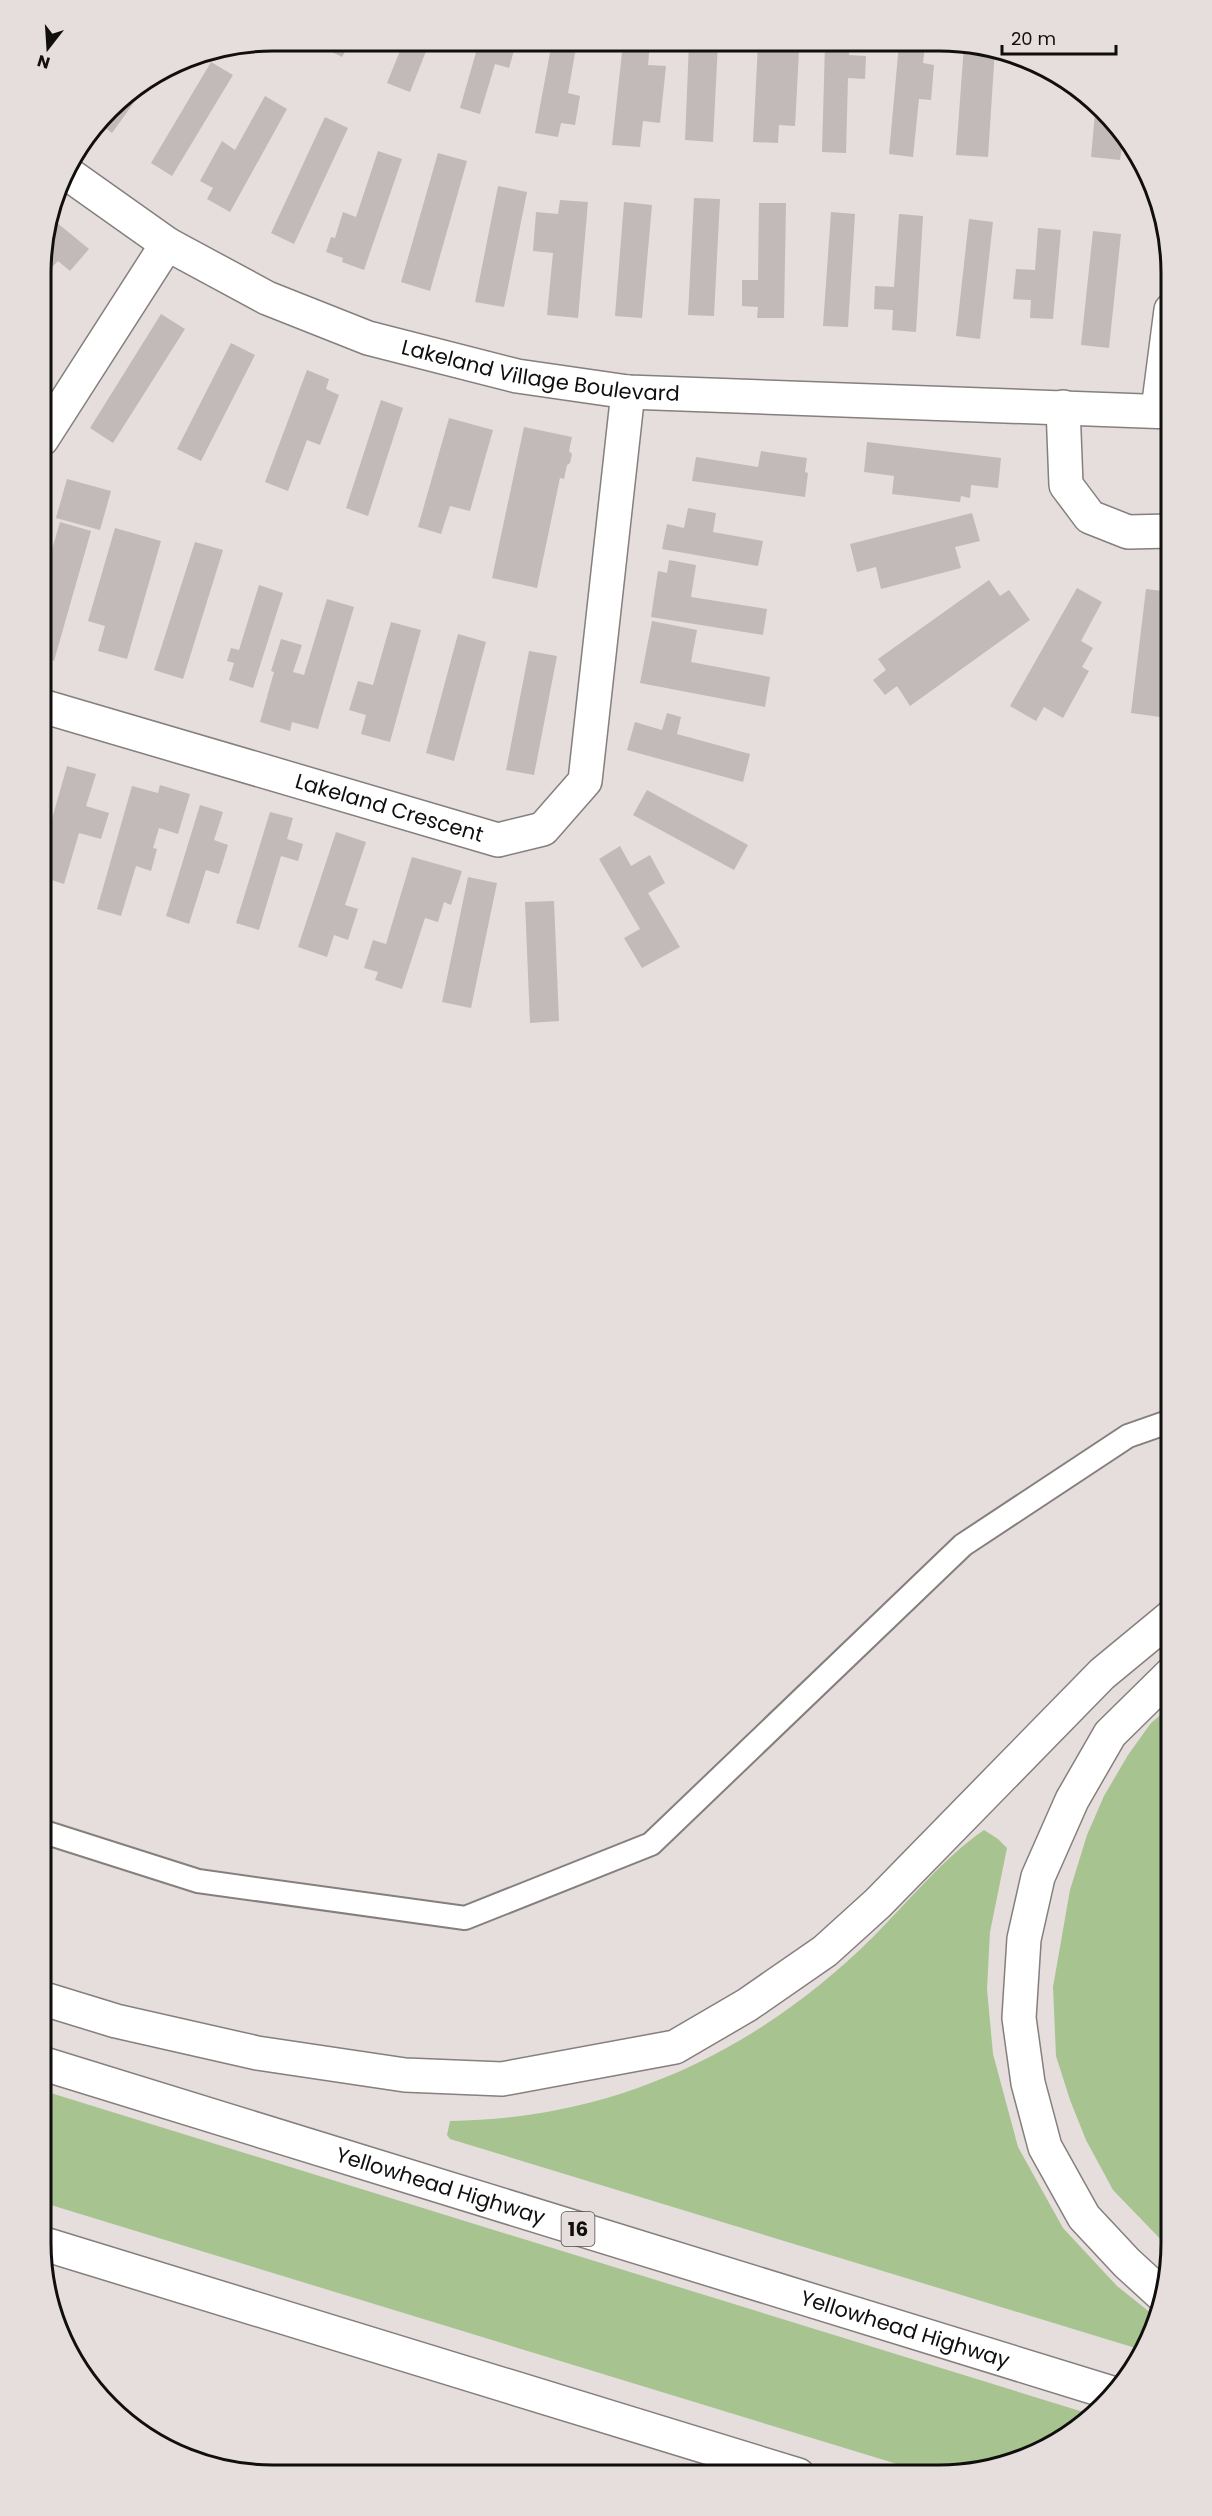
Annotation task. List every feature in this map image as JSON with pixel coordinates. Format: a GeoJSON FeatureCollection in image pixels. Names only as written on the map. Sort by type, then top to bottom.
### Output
{"type":"FeatureCollection","features":[{"type":"Feature","properties":{"kind":"main road","name":"Lakeland Village Boulevard"},"geometry":{"type":"LineString","coordinates":[[73,177],[167,244],[267,298],[368,338],[518,376],[628,392],[1161,411]]}},
{"type":"Feature","properties":{"kind":"main road"},"geometry":{"type":"LineString","coordinates":[[51,425],[167,244]]}},
{"type":"Feature","properties":{"kind":"main road","name":"Lakeland Crescent"},"geometry":{"type":"LineString","coordinates":[[51,709],[498,840],[543,829],[585,781],[628,392]]}},
{"type":"Feature","properties":{"kind":"main road"},"geometry":{"type":"LineString","coordinates":[[1063,407],[1066,484],[1090,517],[1128,532],[1161,531]]}},
{"type":"Feature","properties":{"kind":"main road"},"geometry":{"type":"LineString","coordinates":[[51,2001],[116,2021],[256,2052],[405,2075],[502,2079],[675,2047],[747,2005],[825,1951],[878,1903],[1102,1674],[1161,1625]]}},
{"type":"Feature","properties":{"kind":"main road"},"geometry":{"type":"LineString","coordinates":[[1156,2290],[1127,2264],[1084,2217],[1045,2147],[1028,2083],[1019,2018],[1024,1940],[1038,1877],[1072,1800],[1110,1734],[1161,1684]]}},
{"type":"Feature","properties":{"kind":"main road","name":"Yellowhead Highway"},"geometry":{"type":"LineString","coordinates":[[51,2066],[1104,2391]]}},
{"type":"Feature","properties":{"kind":"main road"},"geometry":{"type":"LineString","coordinates":[[51,2245],[767,2465]]}},
{"type":"Feature","properties":{"kind":"lane"},"geometry":{"type":"LineString","coordinates":[[51,1835],[198,1881],[465,1918],[651,1844],[963,1545],[1128,1436],[1161,1424]]}},
{"type":"Feature","properties":{"kind":"green space"},"geometry":{"type":"Polygon","coordinates":[[[1161,1714],[1161,2240],[1113,2190],[1086,2140],[1056,2056],[1053,1987],[1070,1890],[1087,1835],[1104,1796],[1128,1755],[1151,1723],[1161,1714]]]}},
{"type":"Feature","properties":{"kind":"green space"},"geometry":{"type":"Polygon","coordinates":[[[984,1830],[1007,1848],[990,1932],[987,1989],[993,2054],[1018,2147],[1063,2228],[1117,2286],[1150,2312],[1134,2348],[450,2139],[447,2135],[450,2121],[511,2117],[569,2108],[625,2092],[680,2071],[731,2045],[781,2014],[828,1978],[873,1937],[940,1867],[984,1830]]]}},
{"type":"Feature","properties":{"kind":"green space"},"geometry":{"type":"Polygon","coordinates":[[[51,2093],[1083,2412],[1050,2435],[1010,2453],[982,2461],[954,2465],[900,2465],[51,2205],[51,2093]]]}},
{"type":"Feature","properties":{"kind":"building"},"geometry":{"type":"Polygon","coordinates":[[[330,51],[345,51],[342,57],[330,51]]]}},
{"type":"Feature","properties":{"kind":"building"},"geometry":{"type":"Polygon","coordinates":[[[400,51],[426,51],[410,92],[387,83],[400,51]]]}},
{"type":"Feature","properties":{"kind":"building"},"geometry":{"type":"Polygon","coordinates":[[[476,51],[514,51],[509,68],[495,64],[480,114],[460,108],[476,51]]]}},
{"type":"Feature","properties":{"kind":"building"},"geometry":{"type":"Polygon","coordinates":[[[550,51],[575,51],[568,93],[580,96],[575,125],[561,123],[558,137],[535,133],[550,51]]]}},
{"type":"Feature","properties":{"kind":"building"},"geometry":{"type":"Polygon","coordinates":[[[622,51],[649,51],[648,65],[666,66],[660,123],[643,121],[640,147],[612,145],[622,51]]]}},
{"type":"Feature","properties":{"kind":"building"},"geometry":{"type":"Polygon","coordinates":[[[689,51],[718,51],[713,142],[685,140],[689,51]]]}},
{"type":"Feature","properties":{"kind":"building"},"geometry":{"type":"Polygon","coordinates":[[[758,51],[799,51],[795,126],[779,125],[778,143],[753,142],[758,51]]]}},
{"type":"Feature","properties":{"kind":"building"},"geometry":{"type":"Polygon","coordinates":[[[825,51],[849,51],[849,55],[866,56],[865,79],[848,78],[846,153],[822,152],[825,51]]]}},
{"type":"Feature","properties":{"kind":"building"},"geometry":{"type":"Polygon","coordinates":[[[898,51],[924,51],[923,63],[934,65],[931,100],[919,99],[913,157],[889,154],[898,51]]]}},
{"type":"Feature","properties":{"kind":"building"},"geometry":{"type":"Polygon","coordinates":[[[963,52],[994,59],[988,157],[956,155],[963,52]]]}},
{"type":"Feature","properties":{"kind":"building"},"geometry":{"type":"Polygon","coordinates":[[[211,62],[233,75],[172,176],[151,163],[211,62]]]}},
{"type":"Feature","properties":{"kind":"building"},"geometry":{"type":"Polygon","coordinates":[[[265,96],[287,109],[230,212],[207,199],[213,188],[200,181],[222,141],[235,150],[265,96]]]}},
{"type":"Feature","properties":{"kind":"building"},"geometry":{"type":"Polygon","coordinates":[[[138,97],[112,133],[105,128],[138,97]]]}},
{"type":"Feature","properties":{"kind":"building"},"geometry":{"type":"Polygon","coordinates":[[[1095,115],[1122,147],[1120,160],[1091,157],[1095,115]]]}},
{"type":"Feature","properties":{"kind":"building"},"geometry":{"type":"Polygon","coordinates":[[[325,117],[348,128],[294,244],[271,233],[325,117]]]}},
{"type":"Feature","properties":{"kind":"building"},"geometry":{"type":"Polygon","coordinates":[[[378,151],[402,159],[364,270],[342,262],[343,258],[326,252],[331,237],[335,238],[343,212],[356,217],[378,151]]]}},
{"type":"Feature","properties":{"kind":"building"},"geometry":{"type":"Polygon","coordinates":[[[438,153],[467,161],[430,291],[401,282],[438,153]]]}},
{"type":"Feature","properties":{"kind":"building"},"geometry":{"type":"Polygon","coordinates":[[[498,186],[527,192],[504,307],[475,302],[498,186]]]}},
{"type":"Feature","properties":{"kind":"building"},"geometry":{"type":"Polygon","coordinates":[[[694,198],[720,199],[714,316],[688,315],[694,198]]]}},
{"type":"Feature","properties":{"kind":"building"},"geometry":{"type":"Polygon","coordinates":[[[560,200],[588,202],[578,318],[547,315],[553,253],[533,251],[536,212],[558,214],[560,200]]]}},
{"type":"Feature","properties":{"kind":"building"},"geometry":{"type":"Polygon","coordinates":[[[624,202],[652,205],[642,318],[615,316],[624,202]]]}},
{"type":"Feature","properties":{"kind":"building"},"geometry":{"type":"Polygon","coordinates":[[[759,203],[786,203],[784,318],[757,318],[758,307],[742,306],[742,280],[758,280],[759,203]]]}},
{"type":"Feature","properties":{"kind":"building"},"geometry":{"type":"Polygon","coordinates":[[[831,212],[855,214],[848,327],[823,326],[831,212]]]}},
{"type":"Feature","properties":{"kind":"building"},"geometry":{"type":"Polygon","coordinates":[[[899,214],[923,216],[916,332],[892,330],[893,310],[874,309],[875,286],[894,287],[899,214]]]}},
{"type":"Feature","properties":{"kind":"building"},"geometry":{"type":"Polygon","coordinates":[[[969,219],[993,222],[980,339],[956,336],[969,219]]]}},
{"type":"Feature","properties":{"kind":"building"},"geometry":{"type":"Polygon","coordinates":[[[57,223],[89,249],[70,271],[58,261],[53,266],[51,258],[57,223]]]}},
{"type":"Feature","properties":{"kind":"building"},"geometry":{"type":"Polygon","coordinates":[[[1038,228],[1061,230],[1053,319],[1030,318],[1031,300],[1013,299],[1016,269],[1035,270],[1038,228]]]}},
{"type":"Feature","properties":{"kind":"building"},"geometry":{"type":"Polygon","coordinates":[[[1093,231],[1121,234],[1109,348],[1081,345],[1093,231]]]}},
{"type":"Feature","properties":{"kind":"building"},"geometry":{"type":"Polygon","coordinates":[[[161,314],[185,329],[113,443],[90,428],[161,314]]]}},
{"type":"Feature","properties":{"kind":"building"},"geometry":{"type":"Polygon","coordinates":[[[231,343],[255,355],[201,461],[177,449],[231,343]]]}},
{"type":"Feature","properties":{"kind":"building"},"geometry":{"type":"Polygon","coordinates":[[[307,370],[329,379],[326,389],[339,395],[320,445],[307,440],[288,491],[265,482],[307,370]]]}},
{"type":"Feature","properties":{"kind":"building"},"geometry":{"type":"Polygon","coordinates":[[[381,400],[403,408],[368,516],[346,508],[381,400]]]}},
{"type":"Feature","properties":{"kind":"building"},"geometry":{"type":"Polygon","coordinates":[[[449,418],[493,430],[470,511],[450,506],[441,534],[418,527],[449,418]]]}},
{"type":"Feature","properties":{"kind":"building"},"geometry":{"type":"Polygon","coordinates":[[[524,427],[572,437],[569,451],[572,454],[570,463],[567,465],[564,479],[560,478],[537,588],[492,578],[524,427]]]}},
{"type":"Feature","properties":{"kind":"building"},"geometry":{"type":"Polygon","coordinates":[[[867,442],[1001,458],[998,488],[971,485],[970,498],[961,496],[960,502],[892,494],[894,476],[864,472],[867,442]]]}},
{"type":"Feature","properties":{"kind":"building"},"geometry":{"type":"Polygon","coordinates":[[[761,451],[807,458],[805,497],[692,481],[696,457],[758,467],[761,451]]]}},
{"type":"Feature","properties":{"kind":"building"},"geometry":{"type":"Polygon","coordinates":[[[67,479],[111,491],[100,530],[56,518],[67,479]]]}},
{"type":"Feature","properties":{"kind":"building"},"geometry":{"type":"Polygon","coordinates":[[[688,508],[716,513],[713,532],[763,541],[758,566],[662,549],[667,524],[684,528],[688,508]]]}},
{"type":"Feature","properties":{"kind":"building"},"geometry":{"type":"Polygon","coordinates":[[[972,513],[980,541],[955,547],[961,568],[881,589],[876,567],[857,572],[850,544],[972,513]]]}},
{"type":"Feature","properties":{"kind":"building"},"geometry":{"type":"Polygon","coordinates":[[[60,522],[91,531],[54,661],[51,660],[51,553],[60,522]]]}},
{"type":"Feature","properties":{"kind":"building"},"geometry":{"type":"Polygon","coordinates":[[[115,528],[161,541],[127,659],[98,651],[105,626],[88,621],[115,528]]]}},
{"type":"Feature","properties":{"kind":"building"},"geometry":{"type":"Polygon","coordinates":[[[195,542],[223,550],[183,679],[154,670],[195,542]]]}},
{"type":"Feature","properties":{"kind":"building"},"geometry":{"type":"Polygon","coordinates":[[[669,560],[696,565],[691,597],[767,609],[763,635],[651,617],[658,571],[667,573],[669,560]]]}},
{"type":"Feature","properties":{"kind":"building"},"geometry":{"type":"Polygon","coordinates":[[[989,580],[1000,596],[1009,590],[1030,620],[910,706],[897,686],[885,695],[873,680],[886,670],[878,659],[989,580]]]}},
{"type":"Feature","properties":{"kind":"building"},"geometry":{"type":"Polygon","coordinates":[[[259,585],[283,593],[253,688],[229,680],[234,663],[227,661],[231,648],[239,650],[259,585]]]}},
{"type":"Feature","properties":{"kind":"building"},"geometry":{"type":"Polygon","coordinates":[[[1077,588],[1102,602],[1081,641],[1093,648],[1082,667],[1089,671],[1063,718],[1044,707],[1036,721],[1010,706],[1077,588]]]}},
{"type":"Feature","properties":{"kind":"building"},"geometry":{"type":"Polygon","coordinates":[[[1146,589],[1161,591],[1160,717],[1131,713],[1146,589]]]}},
{"type":"Feature","properties":{"kind":"building"},"geometry":{"type":"Polygon","coordinates":[[[327,599],[354,607],[318,729],[292,722],[290,731],[260,722],[274,672],[271,671],[281,639],[302,645],[293,672],[304,675],[327,599]]]}},
{"type":"Feature","properties":{"kind":"building"},"geometry":{"type":"Polygon","coordinates":[[[652,621],[697,630],[691,662],[770,677],[765,707],[640,683],[652,621]]]}},
{"type":"Feature","properties":{"kind":"building"},"geometry":{"type":"Polygon","coordinates":[[[391,622],[421,630],[390,742],[361,734],[366,715],[349,710],[358,681],[373,685],[391,622]]]}},
{"type":"Feature","properties":{"kind":"building"},"geometry":{"type":"Polygon","coordinates":[[[458,634],[486,642],[454,761],[426,753],[458,634]]]}},
{"type":"Feature","properties":{"kind":"building"},"geometry":{"type":"Polygon","coordinates":[[[529,651],[557,656],[534,775],[506,770],[529,651]]]}},
{"type":"Feature","properties":{"kind":"building"},"geometry":{"type":"Polygon","coordinates":[[[667,713],[681,717],[677,734],[750,754],[743,782],[627,750],[635,722],[662,730],[667,713]]]}},
{"type":"Feature","properties":{"kind":"building"},"geometry":{"type":"Polygon","coordinates":[[[67,766],[96,774],[86,806],[109,813],[101,839],[79,833],[64,884],[51,880],[51,822],[67,766]]]}},
{"type":"Feature","properties":{"kind":"building"},"geometry":{"type":"Polygon","coordinates":[[[160,785],[190,794],[178,834],[159,828],[153,848],[157,849],[151,871],[136,866],[121,916],[97,909],[132,786],[158,793],[160,785]]]}},
{"type":"Feature","properties":{"kind":"building"},"geometry":{"type":"Polygon","coordinates":[[[647,790],[748,845],[734,870],[633,815],[647,790]]]}},
{"type":"Feature","properties":{"kind":"building"},"geometry":{"type":"Polygon","coordinates":[[[200,805],[223,812],[214,840],[228,845],[219,874],[206,870],[189,924],[166,916],[200,805]]]}},
{"type":"Feature","properties":{"kind":"building"},"geometry":{"type":"Polygon","coordinates":[[[270,812],[293,818],[287,839],[303,844],[298,861],[281,856],[259,930],[236,923],[270,812]]]}},
{"type":"Feature","properties":{"kind":"building"},"geometry":{"type":"Polygon","coordinates":[[[336,832],[366,842],[345,905],[358,909],[348,940],[334,935],[327,957],[298,947],[336,832]]]}},
{"type":"Feature","properties":{"kind":"building"},"geometry":{"type":"Polygon","coordinates":[[[620,846],[631,866],[650,855],[665,883],[648,893],[680,947],[642,968],[624,938],[640,929],[599,859],[620,846]]]}},
{"type":"Feature","properties":{"kind":"building"},"geometry":{"type":"Polygon","coordinates":[[[412,857],[462,871],[451,905],[444,902],[438,922],[425,918],[402,989],[375,980],[378,972],[364,968],[373,940],[386,944],[412,857]]]}},
{"type":"Feature","properties":{"kind":"building"},"geometry":{"type":"Polygon","coordinates":[[[468,877],[497,883],[471,1008],[442,1002],[468,877]]]}},
{"type":"Feature","properties":{"kind":"building"},"geometry":{"type":"Polygon","coordinates":[[[554,901],[559,1021],[530,1023],[525,902],[554,901]]]}}]}
